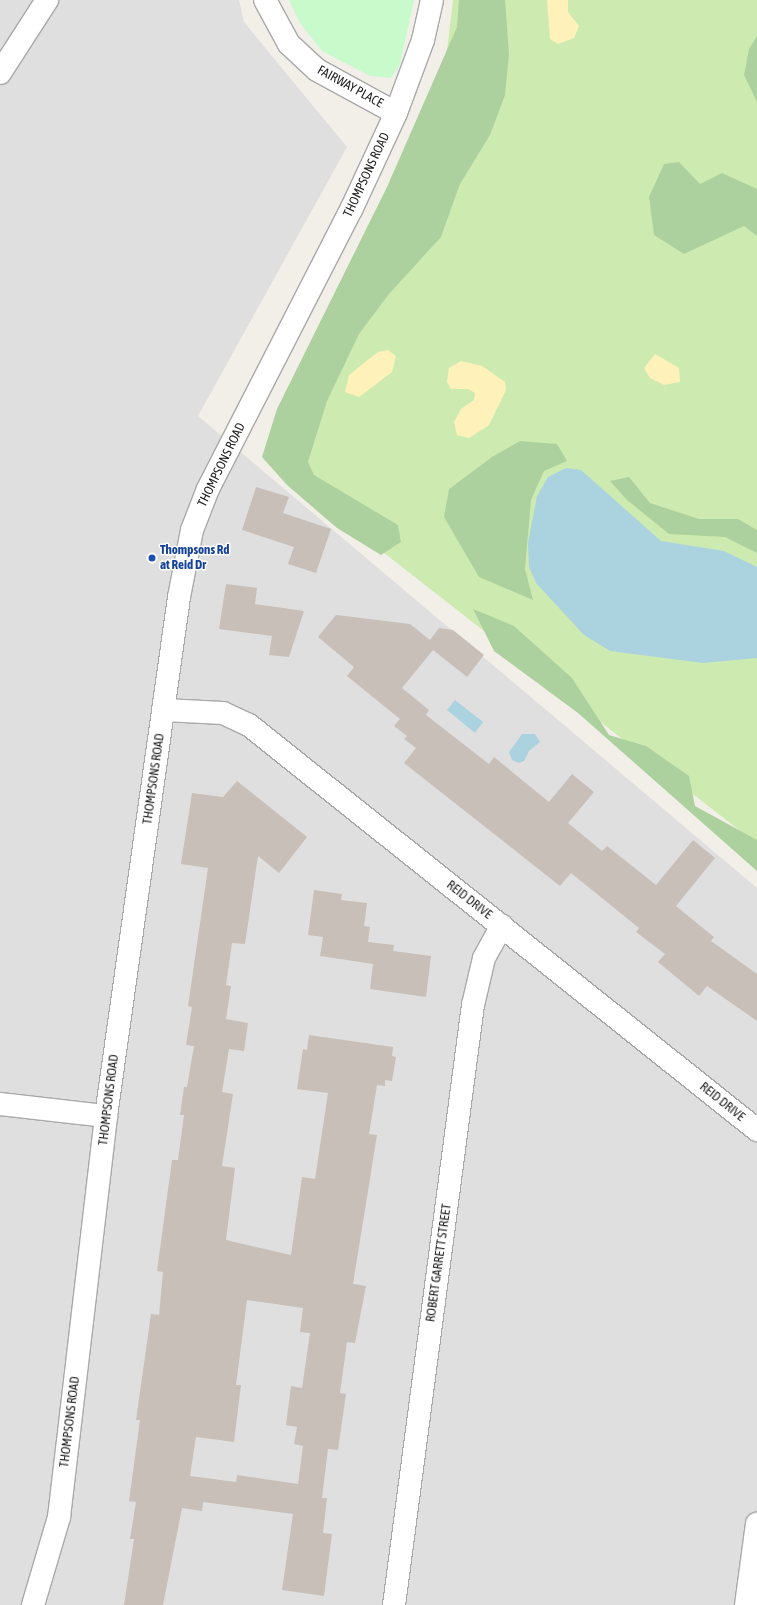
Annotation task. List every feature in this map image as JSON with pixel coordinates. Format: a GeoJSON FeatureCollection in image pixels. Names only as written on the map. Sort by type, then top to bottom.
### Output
{"type":"FeatureCollection","features":[{"type":"Feature","properties":{"kind":"street"},"geometry":{"type":"LineString","coordinates":[[0,73],[47,0]]}},
{"type":"Feature","properties":{"kind":"street","name":"FAIRWAY PLACE"},"geometry":{"type":"LineString","coordinates":[[265,0],[290,44],[318,70],[396,113]]}},
{"type":"Feature","properties":{"kind":"street","name":"THOMPSONS ROAD"},"geometry":{"type":"LineString","coordinates":[[33,1605],[59,1517],[106,1116],[179,597],[192,530],[208,489],[352,210],[396,113],[423,40],[432,0]]}},
{"type":"Feature","properties":{"kind":"street","name":"REID DRIVE"},"geometry":{"type":"LineString","coordinates":[[164,710],[223,713],[249,725],[757,1130]]}},
{"type":"Feature","properties":{"kind":"street","name":"ROBERT GARRETT STREET"},"geometry":{"type":"LineString","coordinates":[[394,1605],[473,1005],[484,958],[502,926]]}},
{"type":"Feature","properties":{"kind":"street"},"geometry":{"type":"LineString","coordinates":[[0,1104],[106,1116]]}},
{"type":"Feature","properties":{"kind":"street"},"geometry":{"type":"LineString","coordinates":[[746,1605],[757,1524]]}},
{"type":"Feature","properties":{"kind":"shaded area"},"geometry":{"type":"Polygon","coordinates":[[[0,0],[239,0],[244,22],[347,147],[198,416],[757,888],[757,1605],[0,1605],[0,0]]]}},
{"type":"Feature","properties":{"kind":"green space"},"geometry":{"type":"Polygon","coordinates":[[[289,0],[414,0],[400,64],[391,78],[370,76],[322,51],[300,23],[289,0]]]}},
{"type":"Feature","properties":{"kind":"green space"},"geometry":{"type":"Polygon","coordinates":[[[453,0],[757,0],[757,844],[293,482],[445,68],[453,0]]]}},
{"type":"Feature","properties":{"kind":"green space"},"geometry":{"type":"Polygon","coordinates":[[[459,0],[505,0],[509,54],[505,95],[490,135],[460,184],[441,237],[389,294],[359,334],[327,401],[308,462],[314,475],[398,525],[401,542],[381,555],[337,528],[287,485],[262,457],[277,409],[387,187],[457,27],[459,0]]]}},
{"type":"Feature","properties":{"kind":"green space"},"geometry":{"type":"Polygon","coordinates":[[[757,36],[757,102],[744,75],[749,49],[757,36]]]}},
{"type":"Feature","properties":{"kind":"green space"},"geometry":{"type":"Polygon","coordinates":[[[679,162],[700,184],[722,173],[757,189],[757,236],[744,226],[684,254],[654,235],[649,197],[664,164],[679,162]]]}},
{"type":"Feature","properties":{"kind":"green space"},"geometry":{"type":"Polygon","coordinates":[[[520,441],[557,444],[567,461],[544,471],[531,500],[525,569],[533,600],[479,577],[444,517],[449,489],[492,457],[520,441]]]}},
{"type":"Feature","properties":{"kind":"green space"},"geometry":{"type":"Polygon","coordinates":[[[629,477],[650,503],[699,519],[738,519],[757,530],[757,553],[725,537],[669,534],[627,500],[610,481],[629,477]]]}},
{"type":"Feature","properties":{"kind":"green space"},"geometry":{"type":"Polygon","coordinates":[[[473,609],[514,626],[572,678],[609,735],[646,746],[689,776],[695,806],[757,840],[757,871],[578,713],[494,651],[473,609]]]}},
{"type":"Feature","properties":{"kind":"sand"},"geometry":{"type":"Polygon","coordinates":[[[547,0],[568,0],[568,12],[579,26],[574,38],[558,44],[550,39],[547,0]]]}},
{"type":"Feature","properties":{"kind":"sand"},"geometry":{"type":"Polygon","coordinates":[[[388,350],[396,356],[392,372],[359,397],[345,392],[349,375],[378,352],[388,350]]]}},
{"type":"Feature","properties":{"kind":"sand"},"geometry":{"type":"Polygon","coordinates":[[[655,354],[679,368],[680,382],[664,385],[650,378],[644,368],[655,354]]]}},
{"type":"Feature","properties":{"kind":"sand"},"geometry":{"type":"Polygon","coordinates":[[[461,361],[482,366],[505,382],[506,390],[489,425],[469,438],[457,435],[454,422],[461,409],[474,400],[475,393],[468,389],[451,389],[447,382],[449,368],[461,361]]]}},
{"type":"Feature","properties":{"kind":"water"},"geometry":{"type":"Polygon","coordinates":[[[566,468],[581,470],[661,541],[724,551],[757,567],[757,658],[703,663],[610,651],[584,635],[536,583],[529,567],[528,543],[537,496],[548,477],[566,468]]]}},
{"type":"Feature","properties":{"kind":"water"},"geometry":{"type":"Polygon","coordinates":[[[455,700],[483,722],[475,733],[447,710],[455,700]]]}},
{"type":"Feature","properties":{"kind":"water"},"geometry":{"type":"Polygon","coordinates":[[[522,734],[535,734],[540,742],[529,751],[524,761],[519,763],[512,760],[509,752],[522,734]]]}},
{"type":"Feature","properties":{"kind":"building"},"geometry":{"type":"Polygon","coordinates":[[[256,487],[289,497],[283,513],[331,529],[316,573],[288,564],[294,547],[242,530],[256,487]]]}},
{"type":"Feature","properties":{"kind":"building"},"geometry":{"type":"Polygon","coordinates":[[[226,584],[257,588],[255,604],[304,611],[289,657],[269,655],[272,636],[219,629],[226,584]]]}},
{"type":"Feature","properties":{"kind":"building"},"geometry":{"type":"Polygon","coordinates":[[[336,615],[410,624],[430,640],[439,628],[453,630],[484,655],[467,677],[433,650],[402,688],[429,710],[426,715],[489,764],[494,757],[549,802],[572,774],[594,792],[568,823],[602,851],[607,846],[656,885],[693,840],[715,858],[676,906],[714,937],[711,941],[757,974],[757,1021],[707,986],[699,996],[658,962],[665,954],[636,932],[639,928],[571,873],[560,886],[404,763],[416,748],[404,739],[407,736],[394,726],[400,719],[347,676],[354,667],[318,637],[336,615]]]}},
{"type":"Feature","properties":{"kind":"building"},"geometry":{"type":"Polygon","coordinates":[[[237,781],[307,837],[279,873],[258,856],[245,944],[232,943],[226,985],[231,986],[226,1019],[248,1023],[244,1051],[229,1049],[222,1092],[233,1094],[222,1166],[235,1168],[226,1240],[291,1255],[302,1177],[315,1179],[328,1093],[297,1089],[303,1049],[307,1050],[309,1035],[393,1047],[392,1056],[396,1057],[392,1081],[385,1080],[385,1086],[377,1085],[369,1134],[377,1135],[353,1284],[366,1286],[355,1343],[347,1342],[340,1393],[346,1394],[338,1450],[328,1449],[322,1498],[327,1498],[323,1533],[332,1534],[324,1596],[282,1590],[293,1514],[203,1502],[202,1511],[182,1508],[163,1605],[124,1605],[134,1539],[130,1539],[136,1502],[129,1501],[140,1420],[136,1420],[151,1314],[159,1315],[163,1272],[157,1271],[172,1160],[178,1160],[184,1115],[180,1115],[184,1087],[187,1087],[194,1046],[186,1045],[192,1007],[188,1006],[208,868],[181,864],[192,793],[223,797],[237,781]],[[247,1300],[236,1385],[241,1385],[234,1442],[196,1437],[190,1476],[236,1482],[237,1475],[298,1484],[303,1446],[294,1444],[297,1427],[286,1425],[291,1386],[302,1388],[310,1333],[300,1332],[303,1308],[247,1300]]]}},
{"type":"Feature","properties":{"kind":"building"},"geometry":{"type":"Polygon","coordinates":[[[314,890],[342,894],[341,900],[367,903],[364,926],[370,927],[368,942],[394,945],[393,951],[431,956],[426,997],[370,989],[373,964],[320,956],[323,937],[308,935],[314,890]]]}},
{"type":"Feature","properties":{"kind":"place","name":"Thompsons Rd at Reid Dr"},"geometry":{"type":"Point","coordinates":[152,558]}}]}
